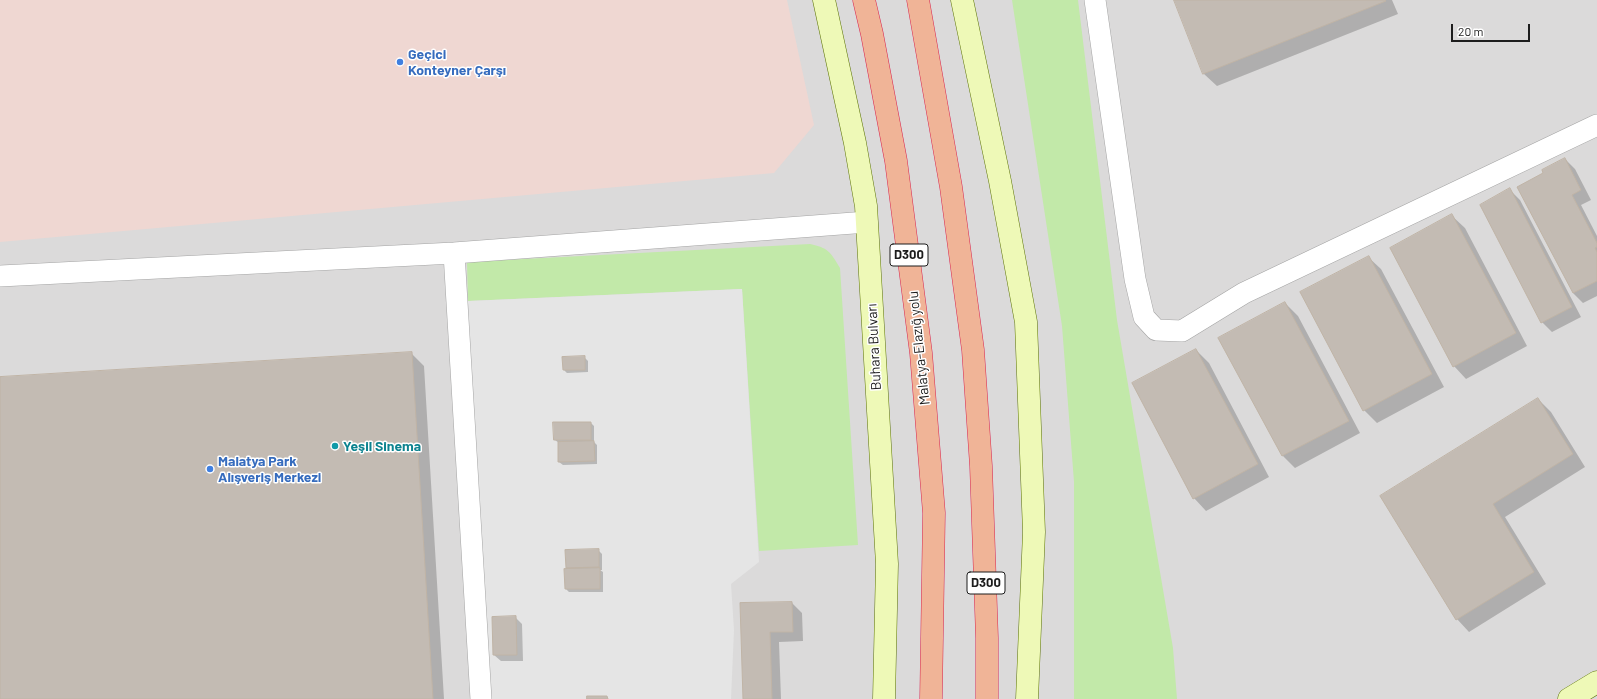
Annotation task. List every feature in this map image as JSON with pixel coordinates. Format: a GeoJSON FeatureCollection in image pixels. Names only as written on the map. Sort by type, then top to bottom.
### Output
{"type":"FeatureCollection","features":[{"type":"Feature","properties":{"kind":"highway","name":"Malatya-Elazığ yolu"},"geometry":{"type":"LineString","coordinates":[[864,0],[872,34],[896,161],[921,353],[934,513],[931,699]]}},
{"type":"Feature","properties":{"kind":"highway","name":"D300"},"geometry":{"type":"LineString","coordinates":[[918,0],[951,187],[973,350],[982,474],[987,638],[987,699]]}},
{"type":"Feature","properties":{"kind":"main road","name":"Buhara Bulvarı"},"geometry":{"type":"LineString","coordinates":[[824,0],[855,143],[866,206],[887,564],[884,699]]}},
{"type":"Feature","properties":{"kind":"main road"},"geometry":{"type":"LineString","coordinates":[[962,0],[1000,181],[1026,322],[1034,532],[1027,699]]}},
{"type":"Feature","properties":{"kind":"main road"},"geometry":{"type":"LineString","coordinates":[[1569,699],[1597,682]]}},
{"type":"Feature","properties":{"kind":"street"},"geometry":{"type":"LineString","coordinates":[[1095,0],[1135,279],[1144,317],[1156,330],[1182,331],[1244,294],[1597,125]]}},
{"type":"Feature","properties":{"kind":"street"},"geometry":{"type":"LineString","coordinates":[[0,276],[454,253],[867,222]]}},
{"type":"Feature","properties":{"kind":"street"},"geometry":{"type":"LineString","coordinates":[[454,253],[481,699]]}},
{"type":"Feature","properties":{"kind":"shaded area"},"geometry":{"type":"Polygon","coordinates":[[[0,0],[1597,0],[1597,699],[0,699],[0,0]]]}},
{"type":"Feature","properties":{"kind":"shaded area","name":"Geçici Konteyner Çarşı"},"geometry":{"type":"Polygon","coordinates":[[[0,0],[787,0],[814,125],[774,173],[0,242],[0,0]]]}},
{"type":"Feature","properties":{"kind":"shaded area"},"geometry":{"type":"Polygon","coordinates":[[[742,289],[759,562],[731,584],[734,630],[731,699],[480,699],[468,301],[742,289]]]}},
{"type":"Feature","properties":{"kind":"green space"},"geometry":{"type":"Polygon","coordinates":[[[1012,0],[1078,0],[1117,320],[1173,648],[1177,699],[1074,699],[1074,482],[1062,326],[1012,0]]]}},
{"type":"Feature","properties":{"kind":"green space"},"geometry":{"type":"Polygon","coordinates":[[[810,244],[828,251],[840,268],[858,545],[759,551],[742,289],[468,301],[467,262],[810,244]]]}},
{"type":"Feature","properties":{"kind":"building"},"geometry":{"type":"Polygon","coordinates":[[[1174,0],[1385,0],[1386,1],[1203,74],[1174,0]]]}},
{"type":"Feature","properties":{"kind":"building"},"geometry":{"type":"Polygon","coordinates":[[[1565,158],[1581,190],[1572,195],[1597,243],[1597,247],[1595,248],[1597,252],[1597,281],[1573,293],[1517,187],[1543,173],[1542,170],[1565,158]]]}},
{"type":"Feature","properties":{"kind":"building"},"geometry":{"type":"Polygon","coordinates":[[[1510,188],[1572,307],[1541,323],[1480,205],[1510,188]]]}},
{"type":"Feature","properties":{"kind":"building"},"geometry":{"type":"Polygon","coordinates":[[[1452,214],[1516,333],[1453,367],[1390,248],[1452,214]]]}},
{"type":"Feature","properties":{"kind":"building"},"geometry":{"type":"Polygon","coordinates":[[[1369,256],[1432,374],[1363,411],[1300,292],[1369,256]]]}},
{"type":"Feature","properties":{"kind":"building"},"geometry":{"type":"Polygon","coordinates":[[[1285,302],[1349,421],[1282,456],[1218,338],[1285,302]]]}},
{"type":"Feature","properties":{"kind":"building"},"geometry":{"type":"Polygon","coordinates":[[[1196,349],[1258,464],[1193,499],[1132,383],[1196,349]]]}},
{"type":"Feature","properties":{"kind":"building","name":"Malatya Park Alışveriş Merkezi"},"geometry":{"type":"Polygon","coordinates":[[[412,352],[433,699],[0,699],[0,377],[412,352]]]}},
{"type":"Feature","properties":{"kind":"building"},"geometry":{"type":"Polygon","coordinates":[[[585,356],[585,370],[563,370],[562,357],[585,356]]]}},
{"type":"Feature","properties":{"kind":"building"},"geometry":{"type":"Polygon","coordinates":[[[1538,398],[1573,454],[1493,504],[1534,572],[1456,620],[1380,496],[1538,398]]]}},
{"type":"Feature","properties":{"kind":"building"},"geometry":{"type":"Polygon","coordinates":[[[553,422],[591,422],[591,440],[554,440],[553,422]]]}},
{"type":"Feature","properties":{"kind":"building"},"geometry":{"type":"Polygon","coordinates":[[[594,441],[595,461],[558,462],[558,442],[594,441]]]}},
{"type":"Feature","properties":{"kind":"building"},"geometry":{"type":"Polygon","coordinates":[[[599,549],[599,567],[566,568],[565,550],[599,549]]]}},
{"type":"Feature","properties":{"kind":"building"},"geometry":{"type":"Polygon","coordinates":[[[600,568],[600,589],[565,589],[564,569],[600,568]]]}},
{"type":"Feature","properties":{"kind":"building"},"geometry":{"type":"Polygon","coordinates":[[[792,602],[793,632],[770,632],[772,699],[743,699],[740,603],[792,602]]]}},
{"type":"Feature","properties":{"kind":"building"},"geometry":{"type":"Polygon","coordinates":[[[516,616],[517,655],[493,655],[492,617],[516,616]]]}},
{"type":"Feature","properties":{"kind":"building"},"geometry":{"type":"Polygon","coordinates":[[[587,696],[607,696],[608,699],[587,699],[587,696]]]}},
{"type":"Feature","properties":{"kind":"place","name":"Geçici Konteyner Çarşı"},"geometry":{"type":"Point","coordinates":[400,62]}},
{"type":"Feature","properties":{"kind":"place","name":"Yeşil Sinema"},"geometry":{"type":"Point","coordinates":[335,446]}},
{"type":"Feature","properties":{"kind":"place","name":"Malatya Park Alışveriş Merkezi"},"geometry":{"type":"Point","coordinates":[210,469]}}]}
